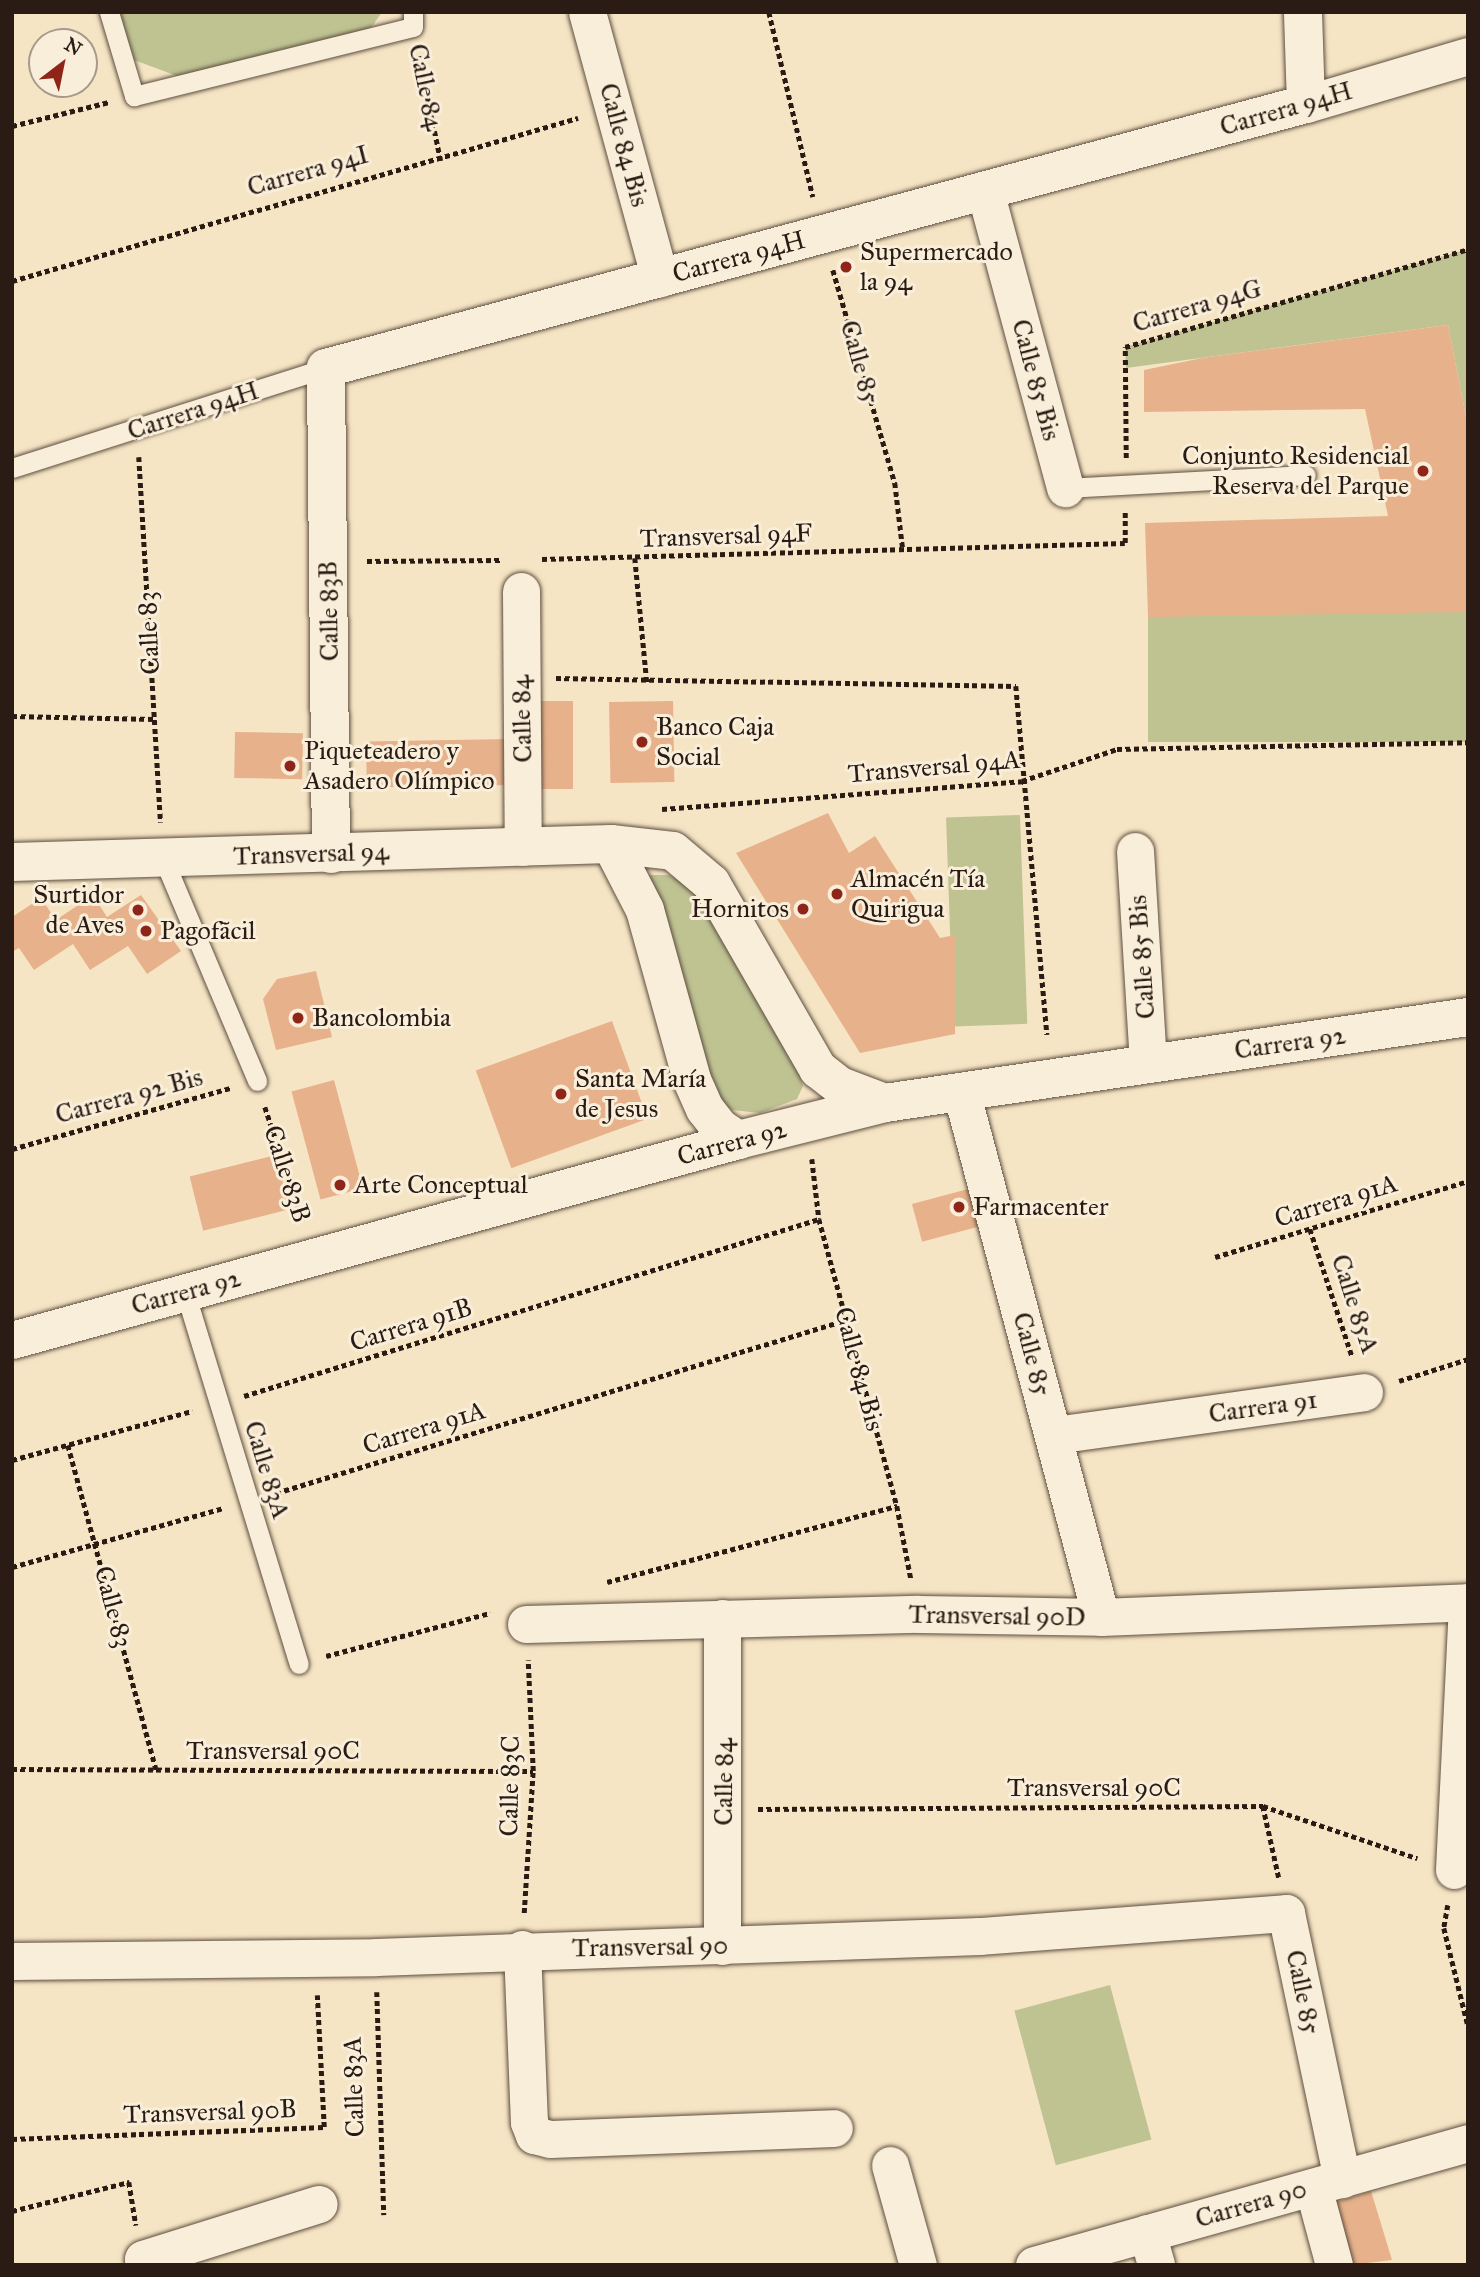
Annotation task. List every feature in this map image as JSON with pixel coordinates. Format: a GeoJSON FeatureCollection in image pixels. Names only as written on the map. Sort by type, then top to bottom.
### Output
{"type":"FeatureCollection","features":[{"type":"Feature","properties":{"kind":"main road"},"geometry":{"type":"LineString","coordinates":[[1303,12],[1306,104]]}},
{"type":"Feature","properties":{"kind":"main road","name":"Carrera 94H"},"geometry":{"type":"LineString","coordinates":[[326,368],[1306,104]]}},
{"type":"Feature","properties":{"kind":"main road","name":"Calle 83B"},"geometry":{"type":"LineString","coordinates":[[326,368],[331,854]]}},
{"type":"Feature","properties":{"kind":"main road"},"geometry":{"type":"LineString","coordinates":[[611,844],[645,910],[701,1099],[720,1128],[738,1140]]}},
{"type":"Feature","properties":{"kind":"main road","name":"Transversal 94"},"geometry":{"type":"LineString","coordinates":[[12,862],[162,848],[331,854],[611,844],[653,846],[673,851],[711,883],[818,1069],[840,1086],[885,1102]]}},
{"type":"Feature","properties":{"kind":"main road","name":"Carrera 92"},"geometry":{"type":"LineString","coordinates":[[738,1140],[885,1102],[1468,1017]]}},
{"type":"Feature","properties":{"kind":"street","name":"Calle 84 Bis"},"geometry":{"type":"LineString","coordinates":[[587,12],[660,278]]}},
{"type":"Feature","properties":{"kind":"street","name":"Carrera 94H"},"geometry":{"type":"LineString","coordinates":[[1306,104],[1468,56]]}},
{"type":"Feature","properties":{"kind":"street","name":"Calle 85 Bis"},"geometry":{"type":"LineString","coordinates":[[985,191],[1065,488]]}},
{"type":"Feature","properties":{"kind":"street","name":"Calle 84"},"geometry":{"type":"LineString","coordinates":[[515,575],[523,847]]}},
{"type":"Feature","properties":{"kind":"street","name":"Calle 85 Bis"},"geometry":{"type":"LineString","coordinates":[[1135,851],[1148,1064]]}},
{"type":"Feature","properties":{"kind":"street","name":"Calle 85"},"geometry":{"type":"LineString","coordinates":[[961,1091],[1055,1435],[1101,1617]]}},
{"type":"Feature","properties":{"kind":"street","name":"Carrera 92"},"geometry":{"type":"LineString","coordinates":[[12,1340],[738,1140]]}},
{"type":"Feature","properties":{"kind":"street","name":"Carrera 91"},"geometry":{"type":"LineString","coordinates":[[1055,1435],[1364,1392]]}},
{"type":"Feature","properties":{"kind":"street","name":"Transversal 90D"},"geometry":{"type":"LineString","coordinates":[[526,1624],[918,1614],[1101,1617],[1468,1602]]}},
{"type":"Feature","properties":{"kind":"street"},"geometry":{"type":"LineString","coordinates":[[1454,1870],[1468,1602]]}},
{"type":"Feature","properties":{"kind":"street","name":"Calle 84"},"geometry":{"type":"LineString","coordinates":[[722,1618],[722,1946]]}},
{"type":"Feature","properties":{"kind":"street","name":"Calle 85"},"geometry":{"type":"LineString","coordinates":[[1286,1913],[1327,2183],[1334,2265]]}},
{"type":"Feature","properties":{"kind":"street","name":"Transversal 90"},"geometry":{"type":"LineString","coordinates":[[12,1961],[376,1957],[522,1949],[722,1946],[980,1936],[1286,1913]]}},
{"type":"Feature","properties":{"kind":"street"},"geometry":{"type":"LineString","coordinates":[[522,1949],[529,2122],[534,2135],[550,2139],[834,2128]]}},
{"type":"Feature","properties":{"kind":"street","name":"Carrera 90"},"geometry":{"type":"LineString","coordinates":[[1034,2265],[1151,2249],[1327,2183],[1468,2143]]}},
{"type":"Feature","properties":{"kind":"street"},"geometry":{"type":"LineString","coordinates":[[890,2165],[918,2265]]}},
{"type":"Feature","properties":{"kind":"street"},"geometry":{"type":"LineString","coordinates":[[143,2262],[319,2204]]}},
{"type":"Feature","properties":{"kind":"lane"},"geometry":{"type":"LineString","coordinates":[[109,12],[134,96],[413,19]]}},
{"type":"Feature","properties":{"kind":"lane","name":"Carrera 94H"},"geometry":{"type":"LineString","coordinates":[[12,468],[326,368]]}},
{"type":"Feature","properties":{"kind":"lane"},"geometry":{"type":"LineString","coordinates":[[1065,488],[1306,475]]}},
{"type":"Feature","properties":{"kind":"lane"},"geometry":{"type":"LineString","coordinates":[[162,848],[257,1081]]}},
{"type":"Feature","properties":{"kind":"lane","name":"Calle 83A"},"geometry":{"type":"LineString","coordinates":[[185,1292],[299,1664]]}},
{"type":"Feature","properties":{"kind":"path","name":"Calle 85"},"geometry":{"type":"LineString","coordinates":[[769,12],[822,234],[895,483],[903,550]]}},
{"type":"Feature","properties":{"kind":"path","name":"Calle 84"},"geometry":{"type":"LineString","coordinates":[[413,19],[441,161]]}},
{"type":"Feature","properties":{"kind":"path"},"geometry":{"type":"LineString","coordinates":[[12,126],[134,96]]}},
{"type":"Feature","properties":{"kind":"path","name":"Carrera 94I"},"geometry":{"type":"LineString","coordinates":[[12,281],[441,161],[615,107]]}},
{"type":"Feature","properties":{"kind":"path","name":"Carrera 94G"},"geometry":{"type":"LineString","coordinates":[[1125,543],[1125,347],[1468,249]]}},
{"type":"Feature","properties":{"kind":"path","name":"Calle 83"},"geometry":{"type":"LineString","coordinates":[[138,429],[162,848]]}},
{"type":"Feature","properties":{"kind":"path","name":"Transversal 94F"},"geometry":{"type":"LineString","coordinates":[[537,559],[1125,543]]}},
{"type":"Feature","properties":{"kind":"path"},"geometry":{"type":"LineString","coordinates":[[635,558],[647,682]]}},
{"type":"Feature","properties":{"kind":"path"},"geometry":{"type":"LineString","coordinates":[[328,562],[515,575]]}},
{"type":"Feature","properties":{"kind":"path"},"geometry":{"type":"LineString","coordinates":[[520,677],[647,682],[1016,686],[1022,781],[1047,1035]]}},
{"type":"Feature","properties":{"kind":"path"},"geometry":{"type":"LineString","coordinates":[[12,716],[154,719]]}},
{"type":"Feature","properties":{"kind":"path","name":"Transversal 94A"},"geometry":{"type":"LineString","coordinates":[[650,810],[1022,781],[1117,749],[1468,742]]}},
{"type":"Feature","properties":{"kind":"path","name":"Carrera 92 Bis"},"geometry":{"type":"LineString","coordinates":[[12,1149],[257,1081]]}},
{"type":"Feature","properties":{"kind":"path","name":"Calle 83B"},"geometry":{"type":"LineString","coordinates":[[257,1081],[314,1257]]}},
{"type":"Feature","properties":{"kind":"path","name":"Calle 84 Bis"},"geometry":{"type":"LineString","coordinates":[[808,1123],[819,1219],[897,1506],[918,1614]]}},
{"type":"Feature","properties":{"kind":"path","name":"Carrera 91A"},"geometry":{"type":"LineString","coordinates":[[1215,1257],[1468,1181]]}},
{"type":"Feature","properties":{"kind":"path","name":"Carrera 91B"},"geometry":{"type":"LineString","coordinates":[[12,1460],[220,1404],[819,1219]]}},
{"type":"Feature","properties":{"kind":"path","name":"Calle 85A"},"geometry":{"type":"LineString","coordinates":[[1310,1228],[1364,1392]]}},
{"type":"Feature","properties":{"kind":"path","name":"Carrera 91A"},"geometry":{"type":"LineString","coordinates":[[12,1567],[249,1501],[846,1320]]}},
{"type":"Feature","properties":{"kind":"path"},"geometry":{"type":"LineString","coordinates":[[1364,1392],[1468,1359]]}},
{"type":"Feature","properties":{"kind":"path","name":"Calle 83"},"geometry":{"type":"LineString","coordinates":[[68,1445],[156,1770]]}},
{"type":"Feature","properties":{"kind":"path","name":"Calle 83C"},"geometry":{"type":"LineString","coordinates":[[522,1949],[533,1771],[526,1624]]}},
{"type":"Feature","properties":{"kind":"path","name":"Transversal 90C"},"geometry":{"type":"LineString","coordinates":[[12,1769],[533,1771]]}},
{"type":"Feature","properties":{"kind":"path","name":"Calle 85"},"geometry":{"type":"LineString","coordinates":[[1263,1806],[1286,1913]]}},
{"type":"Feature","properties":{"kind":"path","name":"Transversal 90C"},"geometry":{"type":"LineString","coordinates":[[724,1810],[1263,1806],[1454,1870]]}},
{"type":"Feature","properties":{"kind":"path"},"geometry":{"type":"LineString","coordinates":[[1454,1870],[1444,1928],[1468,2026]]}},
{"type":"Feature","properties":{"kind":"path","name":"Calle 83A"},"geometry":{"type":"LineString","coordinates":[[376,1957],[383,2216]]}},
{"type":"Feature","properties":{"kind":"path","name":"Transversal 90B"},"geometry":{"type":"LineString","coordinates":[[12,2139],[324,2127],[315,1958]]}},
{"type":"Feature","properties":{"kind":"path"},"geometry":{"type":"LineString","coordinates":[[12,2211],[129,2182],[143,2262]]}},
{"type":"Feature","properties":{"kind":"green space"},"geometry":{"type":"Polygon","coordinates":[[[119,12],[382,12],[368,32],[188,80],[134,60],[119,12]]]}},
{"type":"Feature","properties":{"kind":"green space"},"geometry":{"type":"Polygon","coordinates":[[[1468,249],[1468,427],[1448,325],[1126,368],[1125,347],[1468,249]]]}},
{"type":"Feature","properties":{"kind":"green space"},"geometry":{"type":"Polygon","coordinates":[[[1148,612],[1468,612],[1468,742],[1148,742],[1148,612]]]}},
{"type":"Feature","properties":{"kind":"green space"},"geometry":{"type":"Polygon","coordinates":[[[1020,815],[1027,1024],[953,1026],[946,818],[1020,815]]]}},
{"type":"Feature","properties":{"kind":"green space"},"geometry":{"type":"Polygon","coordinates":[[[645,875],[669,875],[691,885],[795,1061],[803,1086],[797,1099],[760,1113],[732,1110],[709,1094],[645,875]]]}},
{"type":"Feature","properties":{"kind":"green space"},"geometry":{"type":"Polygon","coordinates":[[[1110,1985],[1151,2140],[1056,2165],[1014,2011],[1110,1985]]]}},
{"type":"Feature","properties":{"kind":"building","name":"Conjunto Residencial Reserva del Parque"},"geometry":{"type":"Polygon","coordinates":[[[1448,325],[1468,427],[1468,612],[1148,617],[1145,523],[1388,516],[1365,409],[1144,412],[1144,370],[1202,358],[1448,325]]]}},
{"type":"Feature","properties":{"kind":"building"},"geometry":{"type":"Polygon","coordinates":[[[537,701],[573,701],[573,789],[537,789],[537,701]]]}},
{"type":"Feature","properties":{"kind":"building","name":"Banco Caja Social"},"geometry":{"type":"Polygon","coordinates":[[[673,701],[674,782],[610,783],[609,702],[673,701]]]}},
{"type":"Feature","properties":{"kind":"building"},"geometry":{"type":"Polygon","coordinates":[[[235,732],[303,733],[302,779],[234,778],[235,732]]]}},
{"type":"Feature","properties":{"kind":"building"},"geometry":{"type":"Polygon","coordinates":[[[508,739],[509,785],[367,787],[366,741],[508,739]]]}},
{"type":"Feature","properties":{"kind":"building","name":"Almacén Tía Quirigua"},"geometry":{"type":"Polygon","coordinates":[[[828,813],[849,853],[875,836],[940,938],[955,935],[955,1034],[860,1053],[736,853],[828,813]]]}},
{"type":"Feature","properties":{"kind":"building"},"geometry":{"type":"Polygon","coordinates":[[[93,895],[107,917],[141,895],[181,951],[147,974],[128,946],[90,970],[73,944],[34,970],[19,948],[12,952],[12,917],[41,898],[56,920],[93,895]]]}},
{"type":"Feature","properties":{"kind":"building","name":"Bancolombia"},"geometry":{"type":"Polygon","coordinates":[[[316,971],[332,1037],[276,1050],[263,999],[277,979],[316,971]]]}},
{"type":"Feature","properties":{"kind":"building","name":"Santa María de Jesus"},"geometry":{"type":"Polygon","coordinates":[[[612,1021],[648,1119],[511,1168],[476,1071],[612,1021]]]}},
{"type":"Feature","properties":{"kind":"building"},"geometry":{"type":"Polygon","coordinates":[[[334,1080],[363,1188],[320,1200],[291,1091],[334,1080]]]}},
{"type":"Feature","properties":{"kind":"building"},"geometry":{"type":"Polygon","coordinates":[[[276,1155],[290,1209],[203,1231],[190,1177],[276,1155]]]}},
{"type":"Feature","properties":{"kind":"building"},"geometry":{"type":"Polygon","coordinates":[[[968,1189],[978,1227],[922,1242],[912,1204],[968,1189]]]}},
{"type":"Feature","properties":{"kind":"building"},"geometry":{"type":"Polygon","coordinates":[[[1371,2191],[1392,2260],[1350,2265],[1330,2204],[1371,2191]]]}},
{"type":"Feature","properties":{"kind":"place","name":"Supermercado la 94"},"geometry":{"type":"Point","coordinates":[846,267]}},
{"type":"Feature","properties":{"kind":"place","name":"Conjunto Residencial Reserva del Parque"},"geometry":{"type":"Point","coordinates":[1423,471]}},
{"type":"Feature","properties":{"kind":"place","name":"Banco Caja Social"},"geometry":{"type":"Point","coordinates":[642,742]}},
{"type":"Feature","properties":{"kind":"place","name":"Piqueteadero y Asadero Olímpico"},"geometry":{"type":"Point","coordinates":[290,766]}},
{"type":"Feature","properties":{"kind":"place","name":"Almacén Tía Quirigua"},"geometry":{"type":"Point","coordinates":[837,894]}},
{"type":"Feature","properties":{"kind":"place","name":"Hornitos"},"geometry":{"type":"Point","coordinates":[803,909]}},
{"type":"Feature","properties":{"kind":"place","name":"Surtidor de Aves"},"geometry":{"type":"Point","coordinates":[138,910]}},
{"type":"Feature","properties":{"kind":"place","name":"Pagofãcil"},"geometry":{"type":"Point","coordinates":[146,931]}},
{"type":"Feature","properties":{"kind":"place","name":"Bancolombia"},"geometry":{"type":"Point","coordinates":[298,1018]}},
{"type":"Feature","properties":{"kind":"place","name":"Santa María de Jesus"},"geometry":{"type":"Point","coordinates":[561,1094]}},
{"type":"Feature","properties":{"kind":"place","name":"Arte Conceptual"},"geometry":{"type":"Point","coordinates":[340,1185]}},
{"type":"Feature","properties":{"kind":"place","name":"Farmacenter"},"geometry":{"type":"Point","coordinates":[959,1207]}}]}
